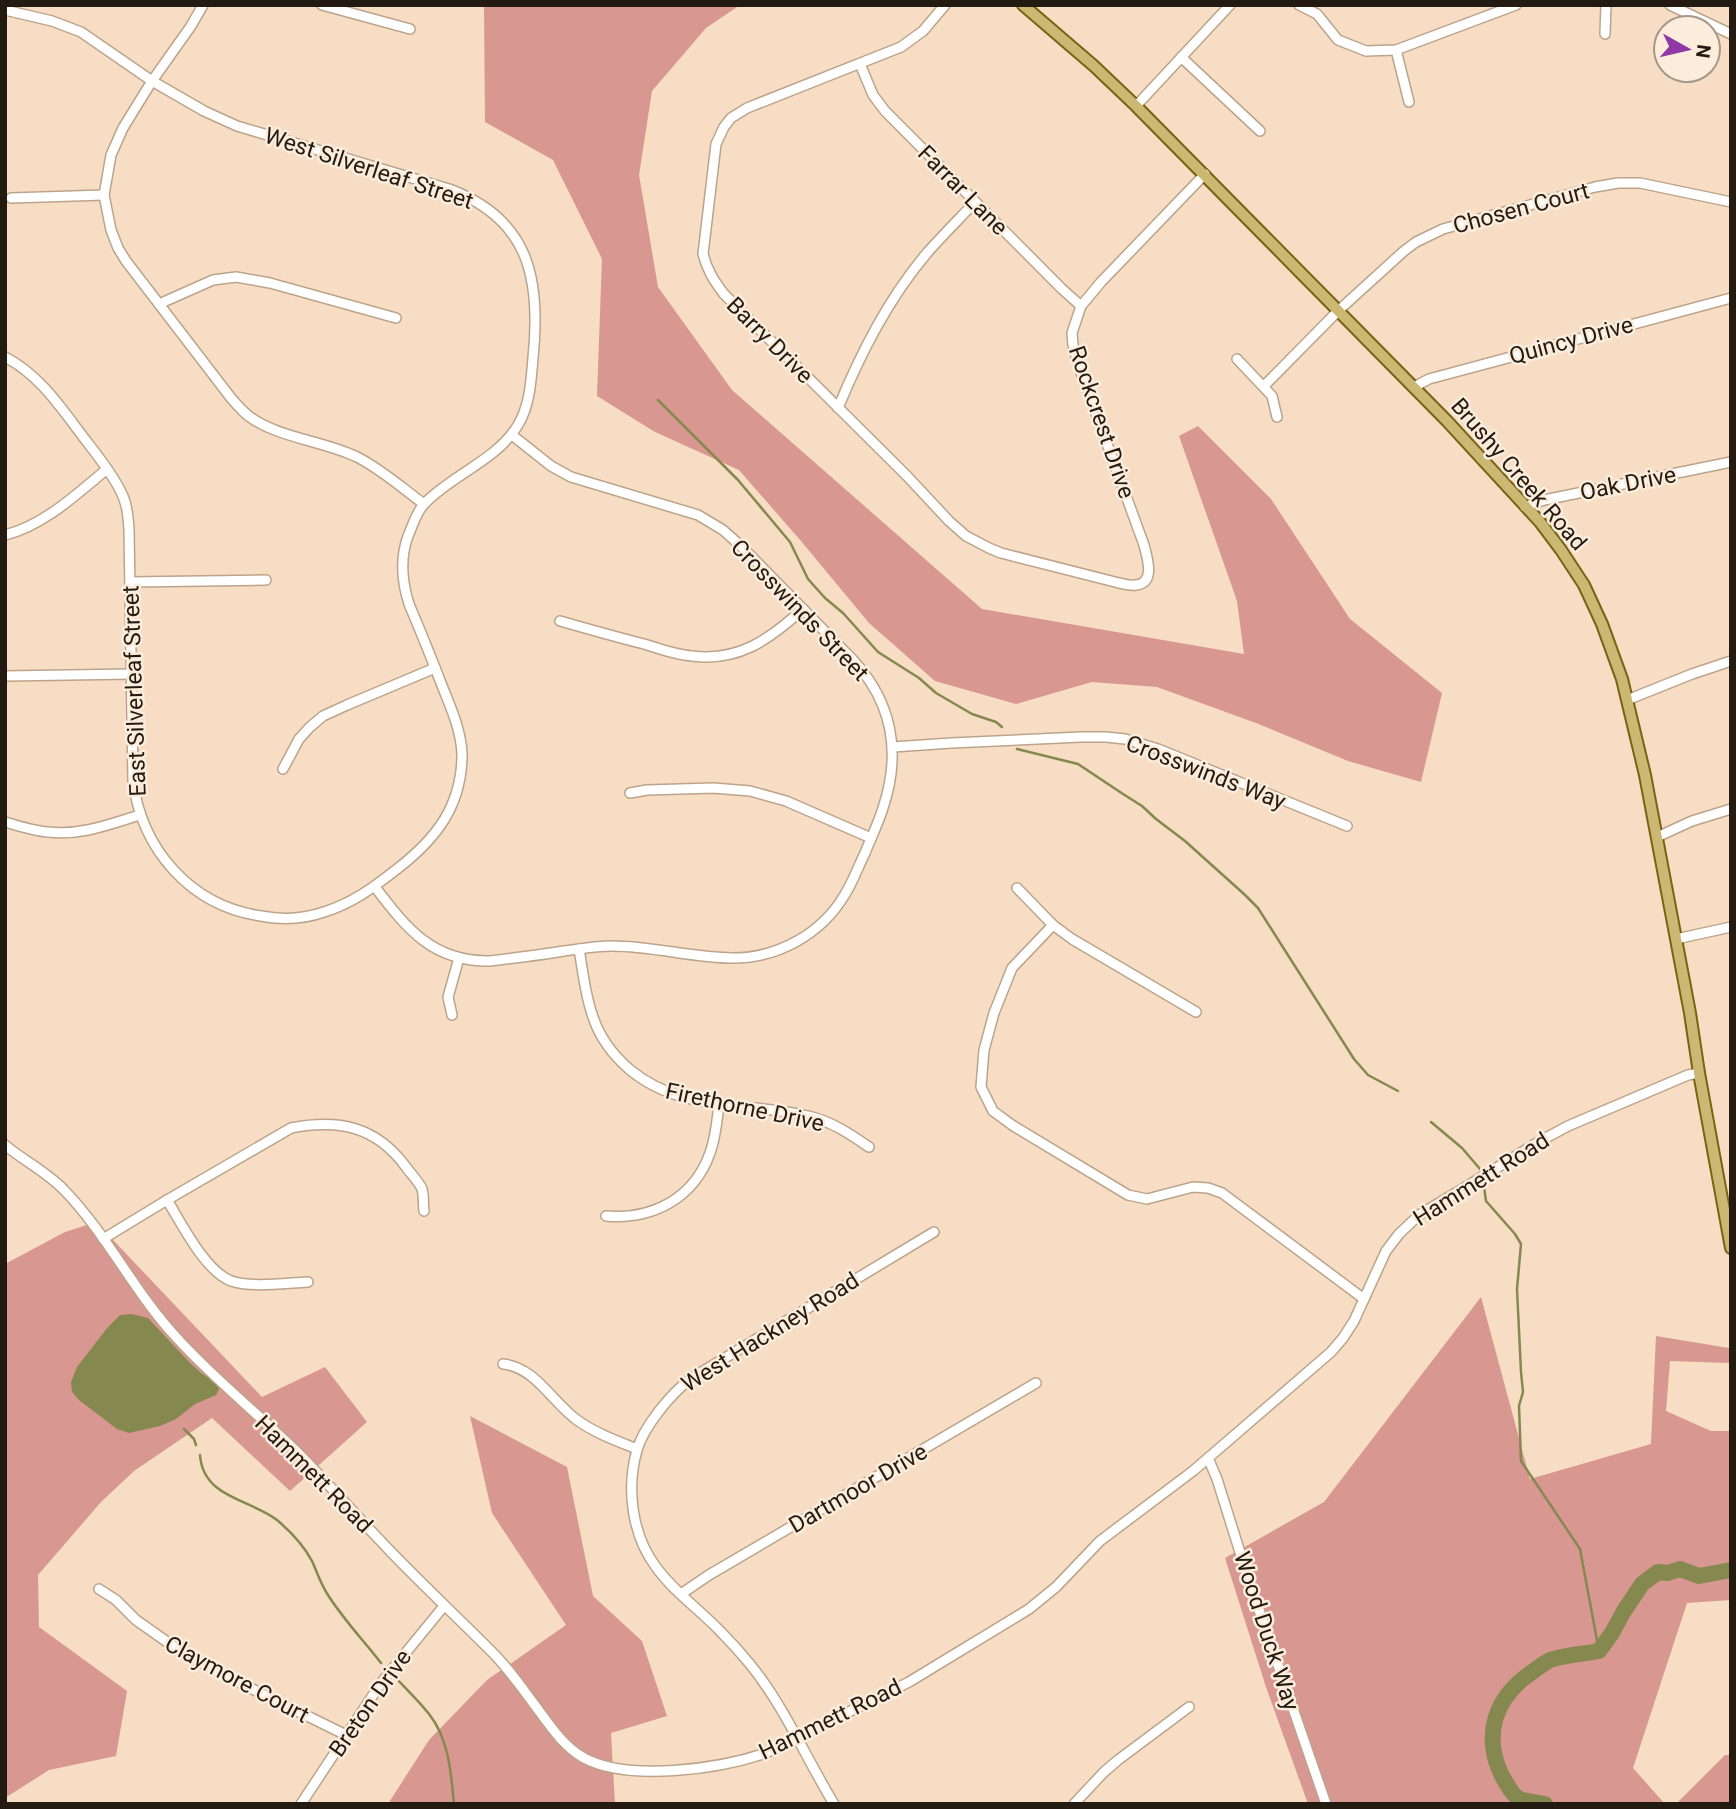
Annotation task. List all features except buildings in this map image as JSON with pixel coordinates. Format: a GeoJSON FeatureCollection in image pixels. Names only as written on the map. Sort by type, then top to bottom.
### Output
{"type":"FeatureCollection","features":[{"type":"Feature","properties":{"kind":"main road","name":"Brushy Creek Road"},"geometry":{"type":"LineString","coordinates":[[1023,5],[1136,106],[1414,387],[1525,507],[1561,550],[1584,585],[1611,648],[1627,700],[1657,837],[1731,1248]]}},
{"type":"Feature","properties":{"kind":"street"},"geometry":{"type":"LineString","coordinates":[[203,5],[152,81],[115,143],[108,165],[104,195],[111,230],[118,248],[231,398],[250,418],[356,457],[382,472],[424,504]]}},
{"type":"Feature","properties":{"kind":"street"},"geometry":{"type":"LineString","coordinates":[[322,5],[410,29]]}},
{"type":"Feature","properties":{"kind":"street","name":"Barry Drive"},"geometry":{"type":"LineString","coordinates":[[946,5],[912,40],[892,51],[755,103],[724,127],[716,144],[703,248],[708,270],[724,294],[966,536],[989,548],[1134,586],[1145,581],[1149,569],[1146,551]]}},
{"type":"Feature","properties":{"kind":"street"},"geometry":{"type":"LineString","coordinates":[[1136,106],[1230,5]]}},
{"type":"Feature","properties":{"kind":"street"},"geometry":{"type":"LineString","coordinates":[[1299,5],[1317,14],[1338,40],[1366,51],[1395,50],[1516,5]]}},
{"type":"Feature","properties":{"kind":"street"},"geometry":{"type":"LineString","coordinates":[[1605,34],[1606,5]]}},
{"type":"Feature","properties":{"kind":"street"},"geometry":{"type":"LineString","coordinates":[[1670,5],[1731,34]]}},
{"type":"Feature","properties":{"kind":"street","name":"West Silverleaf Street"},"geometry":{"type":"LineString","coordinates":[[5,10],[71,27],[152,81],[204,111],[237,126],[449,189],[472,198],[498,216],[512,233],[526,258],[533,279],[536,297],[530,393],[512,435],[424,504]]}},
{"type":"Feature","properties":{"kind":"street"},"geometry":{"type":"LineString","coordinates":[[1395,50],[1409,102]]}},
{"type":"Feature","properties":{"kind":"street"},"geometry":{"type":"LineString","coordinates":[[1181,57],[1259,131]]}},
{"type":"Feature","properties":{"kind":"street","name":"Farrar Lane"},"geometry":{"type":"LineString","coordinates":[[860,64],[880,106],[1081,306]]}},
{"type":"Feature","properties":{"kind":"street","name":"Rockcrest Drive"},"geometry":{"type":"LineString","coordinates":[[1146,551],[1074,352],[1073,327],[1081,306],[1101,282],[1205,174]]}},
{"type":"Feature","properties":{"kind":"street","name":"Chosen Court"},"geometry":{"type":"LineString","coordinates":[[1264,386],[1338,311],[1404,251],[1443,229],[1618,183],[1654,185],[1731,202]]}},
{"type":"Feature","properties":{"kind":"street"},"geometry":{"type":"LineString","coordinates":[[11,198],[104,195]]}},
{"type":"Feature","properties":{"kind":"street"},"geometry":{"type":"LineString","coordinates":[[838,408],[870,339],[909,277],[926,254],[975,202]]}},
{"type":"Feature","properties":{"kind":"street"},"geometry":{"type":"LineString","coordinates":[[159,304],[213,280],[236,277],[270,283],[396,318]]}},
{"type":"Feature","properties":{"kind":"street","name":"Quincy Drive"},"geometry":{"type":"LineString","coordinates":[[1414,387],[1429,379],[1731,298]]}},
{"type":"Feature","properties":{"kind":"street","name":"East Silverleaf Street"},"geometry":{"type":"LineString","coordinates":[[5,357],[37,379],[120,488],[128,519],[135,798],[154,845],[175,873],[203,895],[235,911],[272,918],[307,916],[346,904],[375,887],[413,858],[447,816],[457,791],[461,763],[460,737],[455,717],[409,604],[403,576],[405,544],[415,517],[424,504]]}},
{"type":"Feature","properties":{"kind":"street"},"geometry":{"type":"LineString","coordinates":[[1237,359],[1274,399],[1277,417]]}},
{"type":"Feature","properties":{"kind":"street","name":"Crosswinds Street"},"geometry":{"type":"LineString","coordinates":[[375,887],[419,939],[437,951],[459,958],[490,961],[600,946],[626,946],[733,958],[757,956],[794,943],[810,933],[834,911],[852,883],[887,795],[893,747],[886,718],[868,678],[742,547],[712,522],[678,508],[571,477],[512,435]]}},
{"type":"Feature","properties":{"kind":"street","name":"Oak Drive"},"geometry":{"type":"LineString","coordinates":[[1525,507],[1544,500],[1731,462]]}},
{"type":"Feature","properties":{"kind":"street"},"geometry":{"type":"LineString","coordinates":[[5,535],[36,524],[107,469]]}},
{"type":"Feature","properties":{"kind":"street"},"geometry":{"type":"LineString","coordinates":[[130,582],[265,580]]}},
{"type":"Feature","properties":{"kind":"street"},"geometry":{"type":"LineString","coordinates":[[560,621],[681,654],[711,657],[736,653],[758,644],[778,632],[803,609]]}},
{"type":"Feature","properties":{"kind":"street"},"geometry":{"type":"LineString","coordinates":[[1627,700],[1731,661]]}},
{"type":"Feature","properties":{"kind":"street"},"geometry":{"type":"LineString","coordinates":[[282,769],[299,739],[323,716],[435,668]]}},
{"type":"Feature","properties":{"kind":"street"},"geometry":{"type":"LineString","coordinates":[[5,676],[131,674]]}},
{"type":"Feature","properties":{"kind":"street","name":"Crosswinds Way"},"geometry":{"type":"LineString","coordinates":[[893,747],[1082,737],[1125,739],[1158,749],[1347,826]]}},
{"type":"Feature","properties":{"kind":"street"},"geometry":{"type":"LineString","coordinates":[[630,793],[713,788],[750,791],[786,801],[871,838]]}},
{"type":"Feature","properties":{"kind":"street"},"geometry":{"type":"LineString","coordinates":[[1657,837],[1692,821],[1731,809]]}},
{"type":"Feature","properties":{"kind":"street"},"geometry":{"type":"LineString","coordinates":[[5,822],[40,831],[74,833],[101,828],[140,815]]}},
{"type":"Feature","properties":{"kind":"street"},"geometry":{"type":"LineString","coordinates":[[1017,888],[1053,925],[1072,939],[1196,1012]]}},
{"type":"Feature","properties":{"kind":"street"},"geometry":{"type":"LineString","coordinates":[[1053,925],[1012,968],[995,1013],[984,1050],[981,1087],[993,1111],[1128,1195],[1147,1199],[1193,1186],[1222,1193],[1364,1299]]}},
{"type":"Feature","properties":{"kind":"street"},"geometry":{"type":"LineString","coordinates":[[1676,939],[1731,927]]}},
{"type":"Feature","properties":{"kind":"street","name":"Firethorne Drive"},"geometry":{"type":"LineString","coordinates":[[579,949],[586,994],[603,1039],[615,1056],[636,1074],[660,1090],[683,1098],[817,1118],[869,1147]]}},
{"type":"Feature","properties":{"kind":"street"},"geometry":{"type":"LineString","coordinates":[[452,1015],[448,997],[459,958]]}},
{"type":"Feature","properties":{"kind":"street","name":"Hammett Road"},"geometry":{"type":"LineString","coordinates":[[5,1145],[65,1191],[175,1337],[235,1397],[297,1452],[444,1606],[504,1664],[560,1738],[576,1753],[593,1762],[639,1770],[685,1769],[748,1759],[797,1738],[909,1682],[1029,1609],[1056,1587],[1100,1541],[1167,1492],[1331,1352],[1354,1321],[1391,1243],[1411,1221],[1428,1208],[1568,1126],[1688,1075],[1699,1073]]}},
{"type":"Feature","properties":{"kind":"street"},"geometry":{"type":"LineString","coordinates":[[606,1216],[626,1218],[650,1212],[667,1205],[686,1189],[700,1173],[710,1153],[719,1104]]}},
{"type":"Feature","properties":{"kind":"street"},"geometry":{"type":"LineString","coordinates":[[103,1239],[291,1128],[311,1124],[334,1124],[359,1129],[382,1140],[422,1188],[424,1211]]}},
{"type":"Feature","properties":{"kind":"street"},"geometry":{"type":"LineString","coordinates":[[167,1200],[206,1261],[219,1275],[251,1284],[308,1282]]}},
{"type":"Feature","properties":{"kind":"street","name":"West Hackney Road"},"geometry":{"type":"LineString","coordinates":[[834,1804],[770,1693],[750,1664],[654,1565],[645,1549],[633,1511],[637,1449],[663,1405],[690,1379],[934,1232]]}},
{"type":"Feature","properties":{"kind":"street"},"geometry":{"type":"LineString","coordinates":[[503,1364],[515,1366],[529,1375],[585,1426],[637,1449]]}},
{"type":"Feature","properties":{"kind":"street","name":"Dartmoor Drive"},"geometry":{"type":"LineString","coordinates":[[681,1594],[1036,1383]]}},
{"type":"Feature","properties":{"kind":"street","name":"Wood Duck Way"},"geometry":{"type":"LineString","coordinates":[[1208,1458],[1326,1804]]}},
{"type":"Feature","properties":{"kind":"street","name":"Claymore Court"},"geometry":{"type":"LineString","coordinates":[[99,1589],[116,1600],[136,1620],[180,1651],[346,1735]]}},
{"type":"Feature","properties":{"kind":"street","name":"Breton Drive"},"geometry":{"type":"LineString","coordinates":[[301,1804],[381,1683],[444,1606]]}},
{"type":"Feature","properties":{"kind":"street"},"geometry":{"type":"LineString","coordinates":[[1074,1804],[1118,1759],[1189,1707]]}},
{"type":"Feature","properties":{"kind":"shaded area"},"geometry":{"type":"Polygon","coordinates":[[[484,5],[740,5],[706,28],[652,91],[639,175],[658,287],[732,390],[982,609],[1244,654],[1237,601],[1179,436],[1198,426],[1271,499],[1350,619],[1442,693],[1421,782],[1348,761],[1256,723],[1157,687],[1092,682],[1016,704],[935,681],[869,623],[739,470],[655,432],[597,396],[602,259],[553,160],[485,122],[484,5]]]}},
{"type":"Feature","properties":{"kind":"shaded area"},"geometry":{"type":"Polygon","coordinates":[[[96,1222],[262,1397],[325,1367],[367,1422],[290,1491],[212,1418],[134,1471],[101,1502],[38,1575],[39,1627],[127,1691],[116,1756],[49,1770],[5,1798],[5,1264],[65,1232],[96,1222]]]}},
{"type":"Feature","properties":{"kind":"shaded area"},"geometry":{"type":"Polygon","coordinates":[[[1481,1297],[1530,1479],[1651,1444],[1656,1336],[1729,1348],[1729,1363],[1670,1361],[1666,1411],[1711,1431],[1731,1431],[1731,1600],[1687,1603],[1633,1768],[1665,1804],[1308,1804],[1266,1687],[1225,1558],[1324,1502],[1481,1297]]]}},
{"type":"Feature","properties":{"kind":"shaded area"},"geometry":{"type":"Polygon","coordinates":[[[132,1314],[148,1318],[190,1363],[216,1382],[219,1389],[216,1395],[195,1404],[176,1419],[160,1426],[129,1433],[117,1429],[79,1400],[72,1392],[71,1382],[77,1367],[108,1327],[120,1315],[132,1314]]]}},
{"type":"Feature","properties":{"kind":"shaded area"},"geometry":{"type":"Polygon","coordinates":[[[470,1416],[567,1467],[593,1596],[642,1641],[667,1716],[611,1733],[615,1804],[388,1804],[429,1740],[487,1680],[566,1625],[492,1513],[470,1416]]]}},
{"type":"Feature","properties":{"kind":"shaded area"},"geometry":{"type":"Polygon","coordinates":[[[1725,1755],[1731,1755],[1731,1804],[1676,1804],[1725,1755]]]}},
{"type":"Feature","properties":{"kind":"waterway"},"geometry":{"type":"LineString","coordinates":[[658,400],[738,480],[790,542],[808,579],[878,652],[919,678],[936,693],[972,714],[996,722],[1002,727]]}},
{"type":"Feature","properties":{"kind":"waterway"},"geometry":{"type":"LineString","coordinates":[[1017,749],[1078,764],[1142,806],[1185,841],[1258,908],[1354,1059],[1368,1075],[1398,1091]]}},
{"type":"Feature","properties":{"kind":"waterway"},"geometry":{"type":"LineString","coordinates":[[1431,1122],[1462,1148],[1480,1169]]}},
{"type":"Feature","properties":{"kind":"waterway"},"geometry":{"type":"LineString","coordinates":[[1484,1187],[1486,1201],[1521,1244],[1517,1289],[1523,1392],[1519,1406],[1521,1461],[1580,1549],[1599,1651]]}},
{"type":"Feature","properties":{"kind":"waterway"},"geometry":{"type":"LineString","coordinates":[[184,1429],[196,1445]]}},
{"type":"Feature","properties":{"kind":"waterway"},"geometry":{"type":"LineString","coordinates":[[200,1455],[203,1469],[219,1489],[277,1520],[296,1539],[312,1561],[334,1604],[381,1663]]}},
{"type":"Feature","properties":{"kind":"waterway"},"geometry":{"type":"LineString","coordinates":[[1545,1804],[1515,1796],[1496,1761],[1493,1732],[1501,1705],[1509,1693],[1519,1682],[1550,1660],[1599,1651],[1642,1584],[1658,1572],[1668,1573],[1680,1569],[1699,1576],[1731,1570]]}},
{"type":"Feature","properties":{"kind":"waterway"},"geometry":{"type":"LineString","coordinates":[[395,1677],[429,1714],[441,1734],[448,1757],[454,1804]]}}]}
